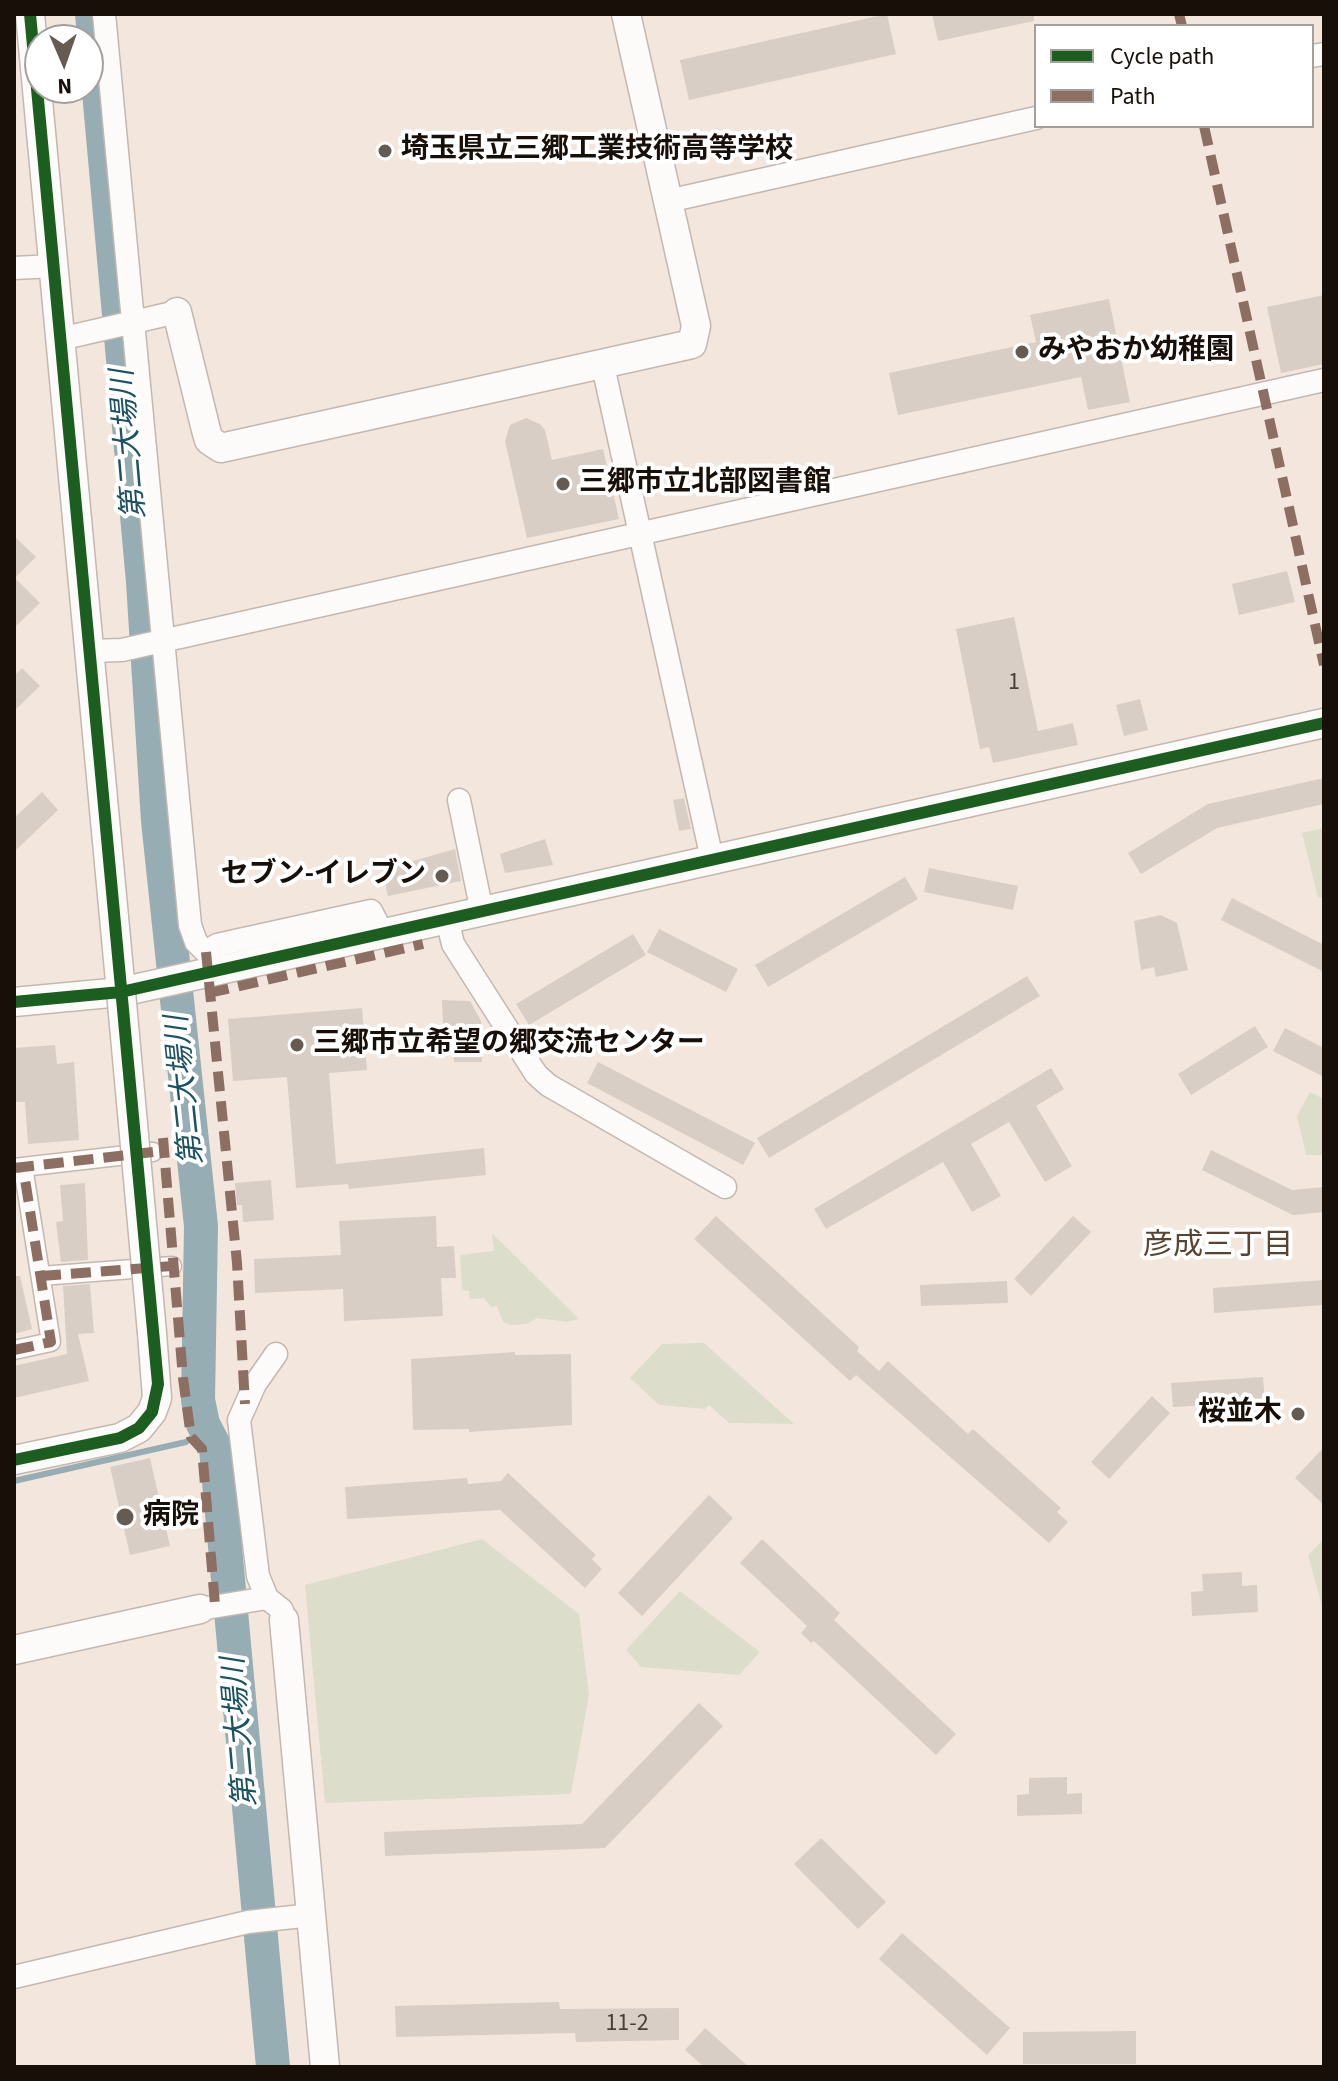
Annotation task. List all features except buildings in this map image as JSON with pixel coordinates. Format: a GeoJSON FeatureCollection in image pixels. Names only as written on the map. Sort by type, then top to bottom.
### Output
{"type":"FeatureCollection","features":[{"type":"Feature","properties":{"kind":"street"},"geometry":{"type":"LineString","coordinates":[[14,1460],[120,1438],[139,1428],[152,1412],[157,1398],[30,14]]}},
{"type":"Feature","properties":{"kind":"street"},"geometry":{"type":"LineString","coordinates":[[104,14],[190,925],[196,942],[206,952],[217,945],[371,911],[383,934]]}},
{"type":"Feature","properties":{"kind":"street"},"geometry":{"type":"LineString","coordinates":[[60,339],[177,312],[209,440],[221,448],[692,344],[696,337],[626,14]]}},
{"type":"Feature","properties":{"kind":"street"},"geometry":{"type":"LineString","coordinates":[[668,201],[1034,118]]}},
{"type":"Feature","properties":{"kind":"street"},"geometry":{"type":"LineString","coordinates":[[14,268],[53,266]]}},
{"type":"Feature","properties":{"kind":"street"},"geometry":{"type":"LineString","coordinates":[[603,366],[712,859]]}},
{"type":"Feature","properties":{"kind":"street"},"geometry":{"type":"LineString","coordinates":[[89,651],[122,650],[164,641],[1324,380]]}},
{"type":"Feature","properties":{"kind":"street"},"geometry":{"type":"LineString","coordinates":[[14,1002],[121,992],[1324,723]]}},
{"type":"Feature","properties":{"kind":"street"},"geometry":{"type":"LineString","coordinates":[[459,800],[482,912]]}},
{"type":"Feature","properties":{"kind":"street"},"geometry":{"type":"LineString","coordinates":[[447,919],[453,944],[536,1074],[548,1085],[725,1187]]}},
{"type":"Feature","properties":{"kind":"street"},"geometry":{"type":"LineString","coordinates":[[14,1350],[51,1342],[41,1276],[22,1212],[19,1167],[153,1152]]}},
{"type":"Feature","properties":{"kind":"street"},"geometry":{"type":"LineString","coordinates":[[41,1276],[172,1266]]}},
{"type":"Feature","properties":{"kind":"street"},"geometry":{"type":"LineString","coordinates":[[276,1354],[255,1384],[239,1420],[255,1560],[266,1606],[311,1915],[325,2067]]}},
{"type":"Feature","properties":{"kind":"street"},"geometry":{"type":"LineString","coordinates":[[14,1650],[208,1607],[266,1606]]}},
{"type":"Feature","properties":{"kind":"street"},"geometry":{"type":"LineString","coordinates":[[14,1977],[248,1922],[311,1915]]}},
{"type":"Feature","properties":{"kind":"green space"},"geometry":{"type":"Polygon","coordinates":[[[1324,828],[1324,896],[1318,898],[1302,833],[1324,828]]]}},
{"type":"Feature","properties":{"kind":"green space"},"geometry":{"type":"Polygon","coordinates":[[[1310,1092],[1324,1099],[1324,1155],[1306,1155],[1297,1116],[1310,1092]]]}},
{"type":"Feature","properties":{"kind":"green space"},"geometry":{"type":"Polygon","coordinates":[[[492,1233],[579,1319],[567,1322],[537,1318],[527,1324],[510,1325],[503,1322],[497,1306],[491,1307],[484,1298],[470,1299],[469,1291],[462,1290],[460,1255],[494,1251],[492,1233]]]}},
{"type":"Feature","properties":{"kind":"green space"},"geometry":{"type":"Polygon","coordinates":[[[704,1343],[794,1424],[729,1423],[709,1405],[705,1409],[659,1405],[630,1378],[662,1344],[704,1343]]]}},
{"type":"Feature","properties":{"kind":"green space"},"geometry":{"type":"Polygon","coordinates":[[[482,1539],[579,1614],[589,1695],[571,1794],[325,1803],[305,1585],[482,1539]]]}},
{"type":"Feature","properties":{"kind":"green space"},"geometry":{"type":"Polygon","coordinates":[[[1324,1539],[1324,1613],[1308,1555],[1324,1539]]]}},
{"type":"Feature","properties":{"kind":"green space"},"geometry":{"type":"Polygon","coordinates":[[[680,1591],[760,1652],[739,1675],[641,1667],[626,1650],[680,1591]]]}},
{"type":"Feature","properties":{"kind":"waterway","name":"第二大場川"},"geometry":{"type":"LineString","coordinates":[[92,14],[143,582],[158,821],[201,1226],[198,1400],[203,1424],[216,1449],[273,2067]]}},
{"type":"Feature","properties":{"kind":"waterway"},"geometry":{"type":"LineString","coordinates":[[14,1481],[186,1442],[206,1429]]}},
{"type":"Feature","properties":{"kind":"marked path"},"geometry":{"type":"LineString","coordinates":[[1179,14],[1182,24]]}},
{"type":"Feature","properties":{"kind":"marked path"},"geometry":{"type":"LineString","coordinates":[[1204,128],[1324,665]]}},
{"type":"Feature","properties":{"kind":"marked path"},"geometry":{"type":"LineString","coordinates":[[209,993],[423,944]]}},
{"type":"Feature","properties":{"kind":"marked path"},"geometry":{"type":"LineString","coordinates":[[206,952],[237,1263],[245,1404]]}},
{"type":"Feature","properties":{"kind":"marked path"},"geometry":{"type":"LineString","coordinates":[[163,1138],[183,1378],[191,1437],[202,1449],[215,1605]]}},
{"type":"Feature","properties":{"kind":"marked path"},"geometry":{"type":"LineString","coordinates":[[14,1168],[153,1152]]}},
{"type":"Feature","properties":{"kind":"marked path"},"geometry":{"type":"LineString","coordinates":[[14,1350],[51,1342],[23,1167]]}},
{"type":"Feature","properties":{"kind":"marked path"},"geometry":{"type":"LineString","coordinates":[[41,1276],[172,1266]]}},
{"type":"Feature","properties":{"kind":"cycle path"},"geometry":{"type":"LineString","coordinates":[[14,1460],[120,1438],[139,1428],[152,1412],[158,1384],[30,14]]}},
{"type":"Feature","properties":{"kind":"cycle path"},"geometry":{"type":"LineString","coordinates":[[14,1002],[121,992],[1324,723]]}},
{"type":"Feature","properties":{"kind":"place","name":"埼玉県立三郷工業技術高等学校"},"geometry":{"type":"Point","coordinates":[385,151]}},
{"type":"Feature","properties":{"kind":"place","name":"みやおか幼稚園"},"geometry":{"type":"Point","coordinates":[1022,352]}},
{"type":"Feature","properties":{"kind":"place","name":"三郷市立北部図書館"},"geometry":{"type":"Point","coordinates":[563,484]}},
{"type":"Feature","properties":{"kind":"place","name":"セブン-イレブン"},"geometry":{"type":"Point","coordinates":[442,876]}},
{"type":"Feature","properties":{"kind":"place","name":"三郷市立希望の郷交流センター"},"geometry":{"type":"Point","coordinates":[297,1045]}},
{"type":"Feature","properties":{"kind":"place","name":"桜並木"},"geometry":{"type":"Point","coordinates":[1298,1414]}},
{"type":"Feature","properties":{"kind":"place","name":"病院"},"geometry":{"type":"Point","coordinates":[125,1517]}},
{"type":"Feature","properties":{"kind":"district","name":"彦成三丁目"},"geometry":{"type":"Point","coordinates":[1218,1247]}}]}
